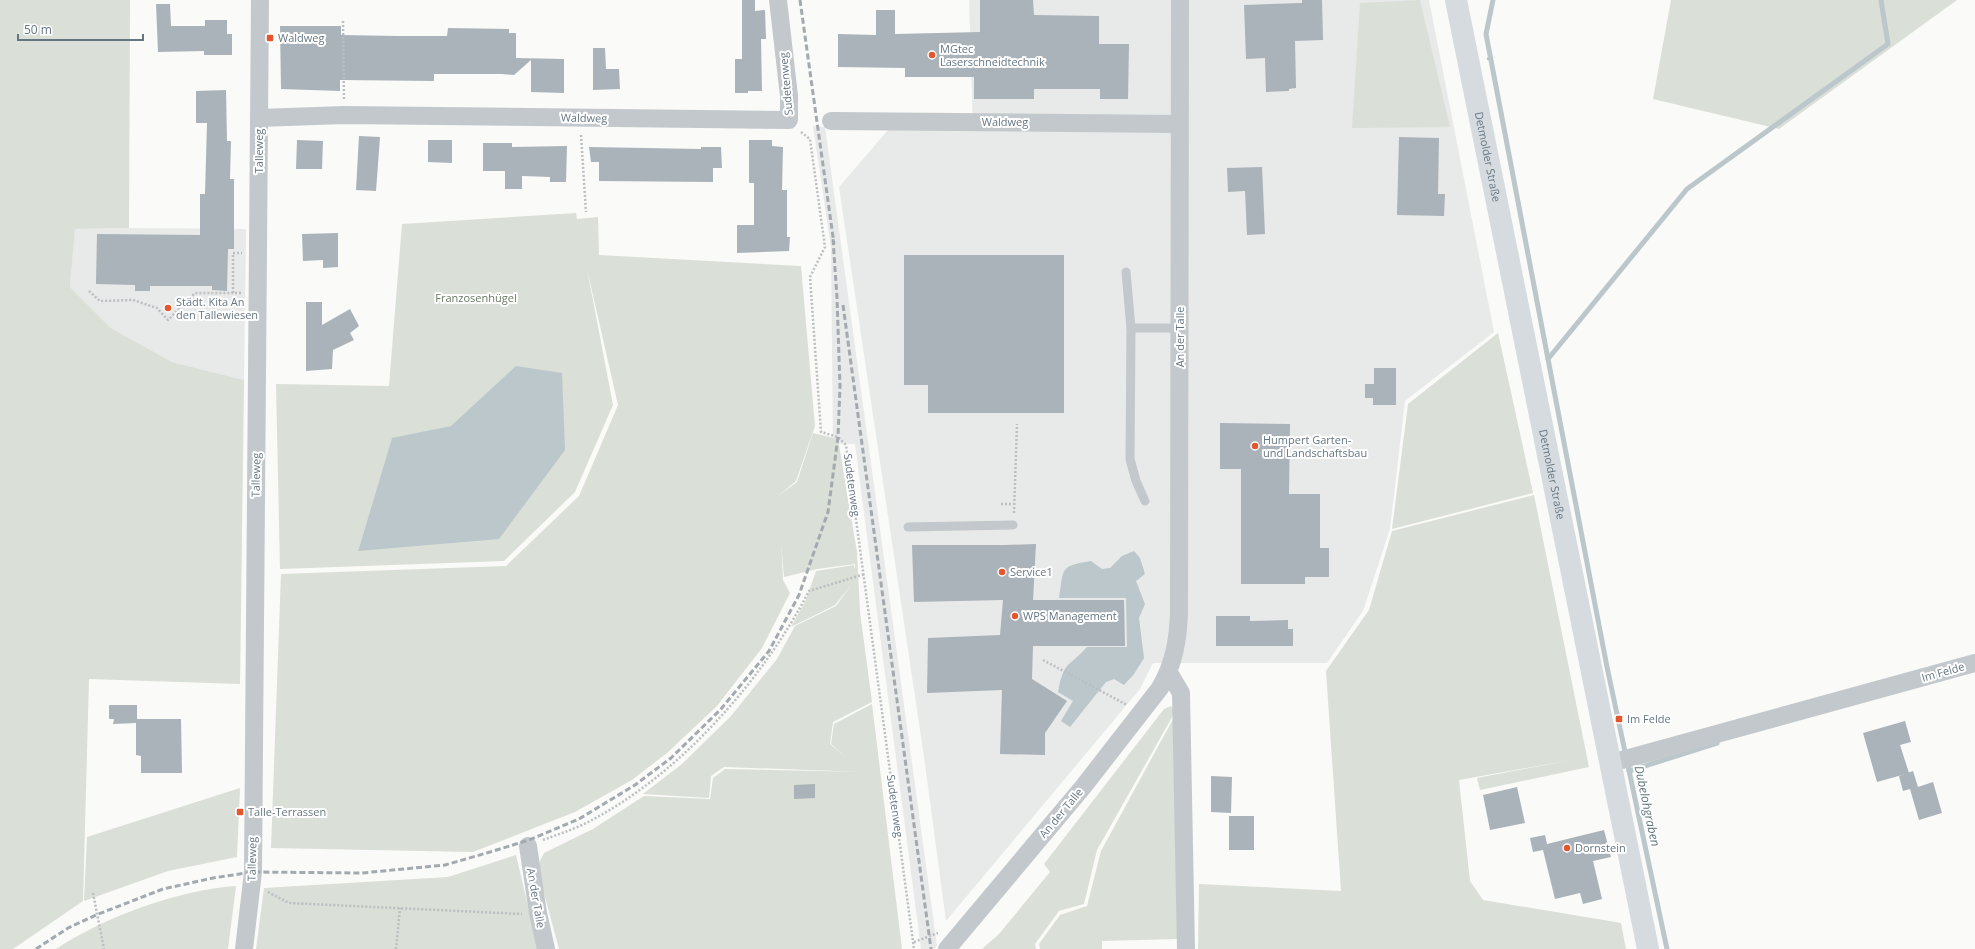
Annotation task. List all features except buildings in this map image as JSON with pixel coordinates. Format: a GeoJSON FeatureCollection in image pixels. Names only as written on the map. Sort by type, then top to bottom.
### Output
{"type":"FeatureCollection","features":[{"type":"Feature","properties":{"kind":"street","name":"Talleweg"},"geometry":{"type":"LineString","coordinates":[[244,949],[252,883],[260,0]]}},
{"type":"Feature","properties":{"kind":"street","name":"Sudetenweg"},"geometry":{"type":"LineString","coordinates":[[778,0],[789,120]]}},
{"type":"Feature","properties":{"kind":"street","name":"An der Talle"},"geometry":{"type":"LineString","coordinates":[[947,949],[1083,787],[1160,688],[1169,673],[1178,636],[1179,613],[1180,0]]}},
{"type":"Feature","properties":{"kind":"street","name":"Detmolder Straße"},"geometry":{"type":"LineString","coordinates":[[1456,0],[1648,949]]}},
{"type":"Feature","properties":{"kind":"street","name":"Waldweg"},"geometry":{"type":"LineString","coordinates":[[259,118],[344,115],[789,120]]}},
{"type":"Feature","properties":{"kind":"street","name":"Waldweg"},"geometry":{"type":"LineString","coordinates":[[831,121],[1179,124]]}},
{"type":"Feature","properties":{"kind":"street","name":"Im Felde"},"geometry":{"type":"LineString","coordinates":[[1611,763],[1975,663]]}},
{"type":"Feature","properties":{"kind":"street"},"geometry":{"type":"LineString","coordinates":[[1169,673],[1181,693],[1186,949]]}},
{"type":"Feature","properties":{"kind":"street","name":"An der Talle"},"geometry":{"type":"LineString","coordinates":[[528,846],[538,913],[546,949]]}},
{"type":"Feature","properties":{"kind":"lane"},"geometry":{"type":"LineString","coordinates":[[1126,272],[1131,328],[1130,459],[1145,501]]}},
{"type":"Feature","properties":{"kind":"lane"},"geometry":{"type":"LineString","coordinates":[[1131,328],[1169,328],[1180,330]]}},
{"type":"Feature","properties":{"kind":"lane"},"geometry":{"type":"LineString","coordinates":[[908,527],[1013,525]]}},
{"type":"Feature","properties":{"kind":"path"},"geometry":{"type":"LineString","coordinates":[[343,21],[344,115]]}},
{"type":"Feature","properties":{"kind":"path","name":"Sudetenweg"},"geometry":{"type":"LineString","coordinates":[[789,120],[810,139],[825,247],[810,277],[821,432],[838,437],[846,445],[865,574],[914,949]]}},
{"type":"Feature","properties":{"kind":"path"},"geometry":{"type":"LineString","coordinates":[[581,134],[586,212]]}},
{"type":"Feature","properties":{"kind":"path"},"geometry":{"type":"LineString","coordinates":[[89,291],[100,301],[133,300],[157,308],[168,320],[195,293],[233,293]]}},
{"type":"Feature","properties":{"kind":"path"},"geometry":{"type":"LineString","coordinates":[[1013,525],[1017,424]]}},
{"type":"Feature","properties":{"kind":"path"},"geometry":{"type":"LineString","coordinates":[[1001,504],[1014,504]]}},
{"type":"Feature","properties":{"kind":"path"},"geometry":{"type":"LineString","coordinates":[[528,846],[582,825],[637,792],[670,765],[724,712],[772,654],[792,623],[809,591],[865,574]]}},
{"type":"Feature","properties":{"kind":"path"},"geometry":{"type":"LineString","coordinates":[[1043,660],[1128,706]]}},
{"type":"Feature","properties":{"kind":"path"},"geometry":{"type":"LineString","coordinates":[[1123,712],[1133,701]]}},
{"type":"Feature","properties":{"kind":"path"},"geometry":{"type":"LineString","coordinates":[[252,883],[289,904],[538,913]]}},
{"type":"Feature","properties":{"kind":"path"},"geometry":{"type":"LineString","coordinates":[[93,893],[104,949]]}},
{"type":"Feature","properties":{"kind":"path"},"geometry":{"type":"LineString","coordinates":[[396,949],[400,908]]}},
{"type":"Feature","properties":{"kind":"path"},"geometry":{"type":"LineString","coordinates":[[914,942],[941,932]]}},
{"type":"Feature","properties":{"kind":"shaded area"},"geometry":{"type":"Polygon","coordinates":[[[969,0],[1429,0],[1494,332],[1405,401],[1390,529],[1363,611],[1327,663],[1153,663],[1140,689],[946,921],[924,757],[839,187],[888,130],[973,130],[969,0]]]}},
{"type":"Feature","properties":{"kind":"shaded area"},"geometry":{"type":"Polygon","coordinates":[[[813,126],[825,127],[937,946],[934,949],[921,949],[855,444],[833,444],[831,248],[813,126]]]}},
{"type":"Feature","properties":{"kind":"shaded area","name":"Städt. Kita An den Tallewiesen"},"geometry":{"type":"Polygon","coordinates":[[[75,229],[246,229],[244,380],[172,362],[111,328],[70,287],[75,229]]]}},
{"type":"Feature","properties":{"kind":"shaded area"},"geometry":{"type":"Polygon","coordinates":[[[516,366],[562,373],[565,450],[499,539],[358,551],[392,438],[451,426],[516,366]]]}},
{"type":"Feature","properties":{"kind":"shaded area"},"geometry":{"type":"Polygon","coordinates":[[[1134,551],[1140,558],[1145,574],[1136,581],[1145,604],[1139,618],[1144,658],[1134,674],[1124,685],[1114,679],[1106,682],[1070,727],[1061,721],[1073,701],[1058,692],[1062,675],[1068,665],[1087,647],[1127,647],[1126,598],[1059,598],[1063,574],[1068,567],[1091,561],[1102,569],[1110,568],[1122,556],[1134,551]]]}},
{"type":"Feature","properties":{"kind":"green space"},"geometry":{"type":"Polygon","coordinates":[[[0,0],[130,0],[129,228],[75,229],[70,287],[111,328],[172,362],[244,380],[240,684],[89,679],[83,901],[13,949],[0,949],[0,0]]]}},
{"type":"Feature","properties":{"kind":"green space"},"geometry":{"type":"Polygon","coordinates":[[[1420,0],[1450,127],[1352,128],[1360,3],[1420,0]]]}},
{"type":"Feature","properties":{"kind":"green space"},"geometry":{"type":"Polygon","coordinates":[[[1671,0],[1957,0],[1779,129],[1653,99],[1671,0]]]}},
{"type":"Feature","properties":{"kind":"green space","name":"Franzosenhügel"},"geometry":{"type":"Polygon","coordinates":[[[576,213],[577,219],[598,217],[599,255],[801,266],[815,426],[796,481],[778,496],[797,482],[813,433],[838,439],[857,552],[860,612],[872,702],[833,722],[830,744],[847,758],[831,744],[834,724],[872,704],[902,949],[559,949],[537,867],[544,853],[593,829],[644,796],[710,799],[713,778],[725,769],[864,772],[724,767],[711,776],[709,798],[643,794],[682,764],[731,716],[777,659],[795,626],[836,606],[852,584],[835,605],[791,627],[806,600],[816,571],[854,565],[855,569],[855,564],[817,569],[784,577],[781,542],[783,580],[790,593],[762,648],[717,706],[667,753],[632,780],[575,812],[473,852],[271,848],[281,574],[506,566],[579,496],[618,405],[587,269],[613,405],[575,492],[504,561],[280,569],[276,384],[389,386],[402,224],[576,213]],[[451,426],[392,439],[358,551],[451,426]]]}},
{"type":"Feature","properties":{"kind":"green space"},"geometry":{"type":"Polygon","coordinates":[[[1498,333],[1533,493],[1392,529],[1408,404],[1498,333]]]}},
{"type":"Feature","properties":{"kind":"green space"},"geometry":{"type":"Polygon","coordinates":[[[1534,495],[1589,767],[1480,790],[1477,778],[1571,760],[1459,780],[1470,881],[1483,900],[1621,923],[1626,949],[1198,949],[1199,884],[1341,891],[1326,671],[1369,610],[1392,531],[1534,495]]]}},
{"type":"Feature","properties":{"kind":"green space"},"geometry":{"type":"Polygon","coordinates":[[[1171,706],[1175,712],[1097,850],[1084,904],[1059,911],[1035,944],[1036,949],[982,949],[999,934],[1050,872],[1044,864],[1164,709],[1171,706]]]}},
{"type":"Feature","properties":{"kind":"green space"},"geometry":{"type":"Polygon","coordinates":[[[1178,710],[1177,939],[1102,941],[1102,949],[1040,949],[1039,944],[1060,915],[1087,906],[1101,851],[1178,710]]]}},
{"type":"Feature","properties":{"kind":"green space"},"geometry":{"type":"Polygon","coordinates":[[[240,788],[237,857],[168,871],[84,901],[87,837],[240,788]]]}},
{"type":"Feature","properties":{"kind":"green space"},"geometry":{"type":"Polygon","coordinates":[[[516,855],[538,949],[256,949],[264,888],[448,877],[516,855]]]}},
{"type":"Feature","properties":{"kind":"green space"},"geometry":{"type":"Polygon","coordinates":[[[236,886],[228,949],[56,949],[96,926],[142,907],[190,893],[236,886]]]}},
{"type":"Feature","properties":{"kind":"waterway"},"geometry":{"type":"LineString","coordinates":[[1493,0],[1486,34],[1548,359]]}},
{"type":"Feature","properties":{"kind":"waterway","name":"Dubelohgraben"},"geometry":{"type":"LineString","coordinates":[[1667,949],[1607,667],[1548,359],[1687,189],[1888,44],[1881,0]]}},
{"type":"Feature","properties":{"kind":"waterway","name":"Dubelohgraben"},"geometry":{"type":"LineString","coordinates":[[1629,771],[1717,743]]}},
{"type":"Feature","properties":{"kind":"railway"},"geometry":{"type":"LineString","coordinates":[[800,0],[834,244]]}},
{"type":"Feature","properties":{"kind":"railway"},"geometry":{"type":"LineString","coordinates":[[36,949],[68,928],[96,915],[163,889],[213,878],[253,872],[362,873],[445,865],[490,852],[529,840],[579,819],[635,785],[671,758],[721,709],[769,651],[799,595],[828,512],[838,437],[840,386],[833,239]]}},
{"type":"Feature","properties":{"kind":"railway"},"geometry":{"type":"LineString","coordinates":[[843,305],[931,949]]}},
{"type":"Feature","properties":{"kind":"place","name":"Waldweg"},"geometry":{"type":"Point","coordinates":[270,38]}},
{"type":"Feature","properties":{"kind":"place","name":"MGtec Laserschneidtechnik"},"geometry":{"type":"Point","coordinates":[932,55]}},
{"type":"Feature","properties":{"kind":"place","name":"Städt. Kita An den Tallewiesen"},"geometry":{"type":"Point","coordinates":[168,308]}},
{"type":"Feature","properties":{"kind":"place","name":"Humpert Garten- und Landschaftsbau"},"geometry":{"type":"Point","coordinates":[1255,446]}},
{"type":"Feature","properties":{"kind":"place","name":"Service1"},"geometry":{"type":"Point","coordinates":[1002,572]}},
{"type":"Feature","properties":{"kind":"place","name":"WPS Management"},"geometry":{"type":"Point","coordinates":[1015,616]}},
{"type":"Feature","properties":{"kind":"place","name":"Im Felde"},"geometry":{"type":"Point","coordinates":[1619,719]}},
{"type":"Feature","properties":{"kind":"place","name":"Talle-Terrassen"},"geometry":{"type":"Point","coordinates":[240,812]}},
{"type":"Feature","properties":{"kind":"place","name":"Dornstein"},"geometry":{"type":"Point","coordinates":[1567,848]}}]}
